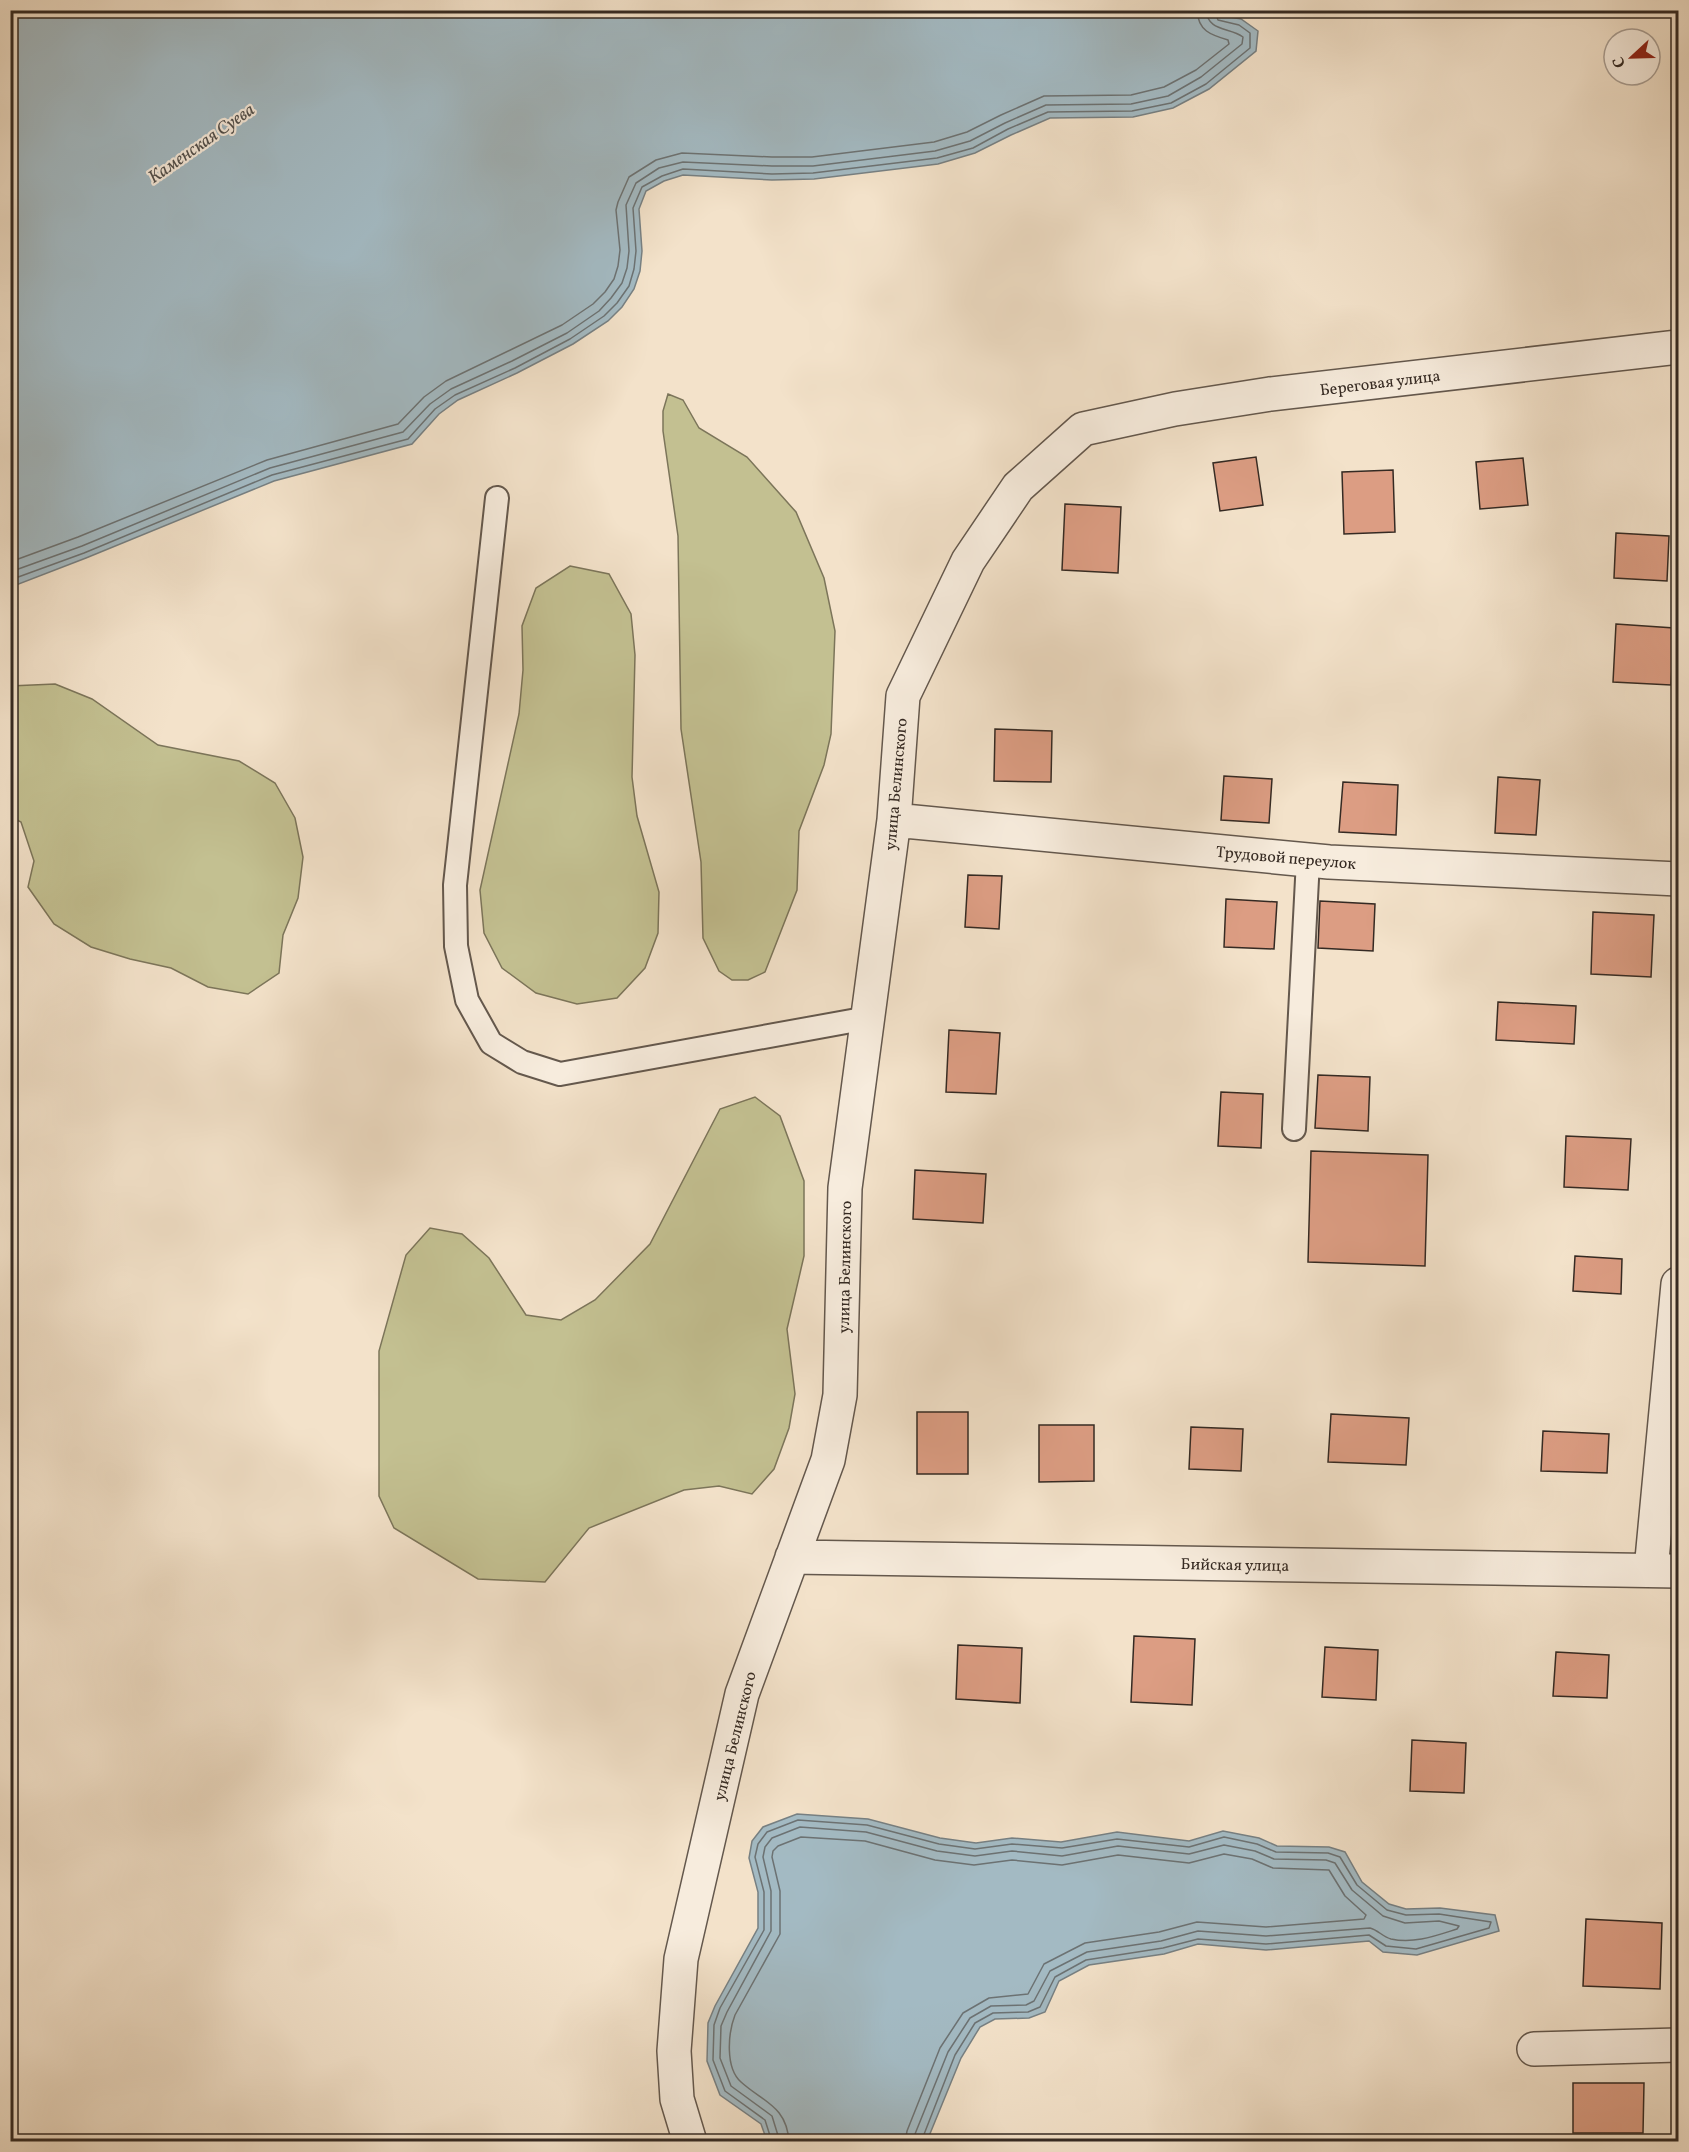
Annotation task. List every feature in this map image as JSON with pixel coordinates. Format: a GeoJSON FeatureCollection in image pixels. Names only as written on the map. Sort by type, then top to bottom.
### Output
{"type":"FeatureCollection","features":[{"type":"Feature","properties":{"kind":"street","name":"Береговая улица"},"geometry":{"type":"LineString","coordinates":[[1083,429],[1175,409],[1270,394],[1678,347]]}},
{"type":"Feature","properties":{"kind":"street","name":"улица Белинского"},"geometry":{"type":"LineString","coordinates":[[690,2142],[677,2099],[674,2050],[681,1959],[742,1694],[828,1460],[840,1395],[845,1188],[894,820],[903,696],[968,561],[1018,487],[1083,429]]}},
{"type":"Feature","properties":{"kind":"street","name":"Трудовой переулок"},"geometry":{"type":"LineString","coordinates":[[894,820],[1308,860],[1678,879]]}},
{"type":"Feature","properties":{"kind":"street"},"geometry":{"type":"LineString","coordinates":[[1665,1570],[1678,1284]]}},
{"type":"Feature","properties":{"kind":"street","name":"Бийская улица"},"geometry":{"type":"LineString","coordinates":[[792,1557],[1665,1570]]}},
{"type":"Feature","properties":{"kind":"street"},"geometry":{"type":"LineString","coordinates":[[1534,2049],[1678,2045]]}},
{"type":"Feature","properties":{"kind":"lane"},"geometry":{"type":"LineString","coordinates":[[497,498],[455,885],[456,946],[467,1000],[491,1043],[522,1062],[560,1074],[868,1018]]}},
{"type":"Feature","properties":{"kind":"lane"},"geometry":{"type":"LineString","coordinates":[[1294,1129],[1308,860]]}},
{"type":"Feature","properties":{"kind":"shaded area"},"geometry":{"type":"Polygon","coordinates":[[[668,394],[683,400],[699,428],[747,457],[796,512],[824,578],[835,631],[831,734],[824,765],[799,831],[797,890],[765,972],[748,980],[732,980],[719,971],[703,938],[701,862],[681,729],[678,536],[663,431],[663,411],[668,394]]]}},
{"type":"Feature","properties":{"kind":"shaded area"},"geometry":{"type":"Polygon","coordinates":[[[570,566],[609,574],[631,614],[635,655],[632,777],[637,816],[659,892],[658,933],[645,968],[617,998],[577,1004],[536,993],[502,968],[484,933],[480,890],[519,714],[523,670],[522,626],[536,588],[570,566]]]}},
{"type":"Feature","properties":{"kind":"shaded area"},"geometry":{"type":"Polygon","coordinates":[[[55,684],[92,699],[158,745],[239,761],[275,783],[295,818],[303,857],[298,898],[283,935],[279,973],[248,994],[208,987],[171,968],[91,947],[54,924],[28,887],[34,861],[21,822],[11,817],[10,686],[55,684]]]}},
{"type":"Feature","properties":{"kind":"shaded area"},"geometry":{"type":"Polygon","coordinates":[[[755,1097],[780,1116],[804,1181],[804,1256],[787,1329],[795,1394],[789,1428],[774,1469],[752,1494],[719,1486],[684,1490],[589,1528],[545,1582],[478,1579],[394,1528],[379,1496],[379,1351],[406,1255],[430,1228],[462,1234],[489,1258],[526,1315],[561,1320],[595,1300],[650,1244],[720,1109],[755,1097]]]}},
{"type":"Feature","properties":{"kind":"water","name":"Каменская Суева"},"geometry":{"type":"Polygon","coordinates":[[[1219,10],[1220,15],[1241,19],[1258,31],[1256,51],[1209,89],[1173,108],[1133,117],[1050,118],[975,153],[938,164],[814,179],[772,180],[683,175],[664,181],[646,191],[639,209],[642,251],[640,271],[634,289],[622,307],[608,321],[573,344],[458,400],[439,414],[412,444],[274,481],[11,587],[11,11],[1219,10]]]}},
{"type":"Feature","properties":{"kind":"water"},"geometry":{"type":"Polygon","coordinates":[[[797,1814],[868,1819],[940,1838],[976,1843],[1012,1838],[1061,1842],[1117,1832],[1189,1841],[1223,1831],[1259,1838],[1277,1846],[1329,1847],[1345,1852],[1362,1882],[1389,1904],[1406,1909],[1440,1908],[1495,1915],[1499,1931],[1417,1955],[1383,1952],[1369,1941],[1266,1950],[1198,1944],[1164,1954],[1089,1965],[1059,1981],[1045,2012],[1029,2018],[995,2019],[980,2027],[961,2058],[927,2141],[767,2141],[761,2124],[720,2095],[707,2061],[708,2023],[758,1928],[758,1892],[749,1858],[752,1841],[763,1827],[797,1814]]]}},
{"type":"Feature","properties":{"kind":"building"},"geometry":{"type":"Polygon","coordinates":[[[1256,457],[1263,505],[1220,511],[1213,463],[1256,457]]]}},
{"type":"Feature","properties":{"kind":"building"},"geometry":{"type":"Polygon","coordinates":[[[1523,458],[1528,505],[1480,509],[1476,462],[1523,458]]]}},
{"type":"Feature","properties":{"kind":"building"},"geometry":{"type":"Polygon","coordinates":[[[1393,470],[1395,532],[1344,534],[1342,472],[1393,470]]]}},
{"type":"Feature","properties":{"kind":"building"},"geometry":{"type":"Polygon","coordinates":[[[1065,504],[1121,507],[1118,573],[1062,570],[1065,504]]]}},
{"type":"Feature","properties":{"kind":"building"},"geometry":{"type":"Polygon","coordinates":[[[1616,533],[1669,536],[1667,581],[1614,578],[1616,533]]]}},
{"type":"Feature","properties":{"kind":"building"},"geometry":{"type":"Polygon","coordinates":[[[1616,624],[1674,628],[1671,685],[1613,682],[1616,624]]]}},
{"type":"Feature","properties":{"kind":"building"},"geometry":{"type":"Polygon","coordinates":[[[995,729],[1052,731],[1051,782],[994,781],[995,729]]]}},
{"type":"Feature","properties":{"kind":"building"},"geometry":{"type":"Polygon","coordinates":[[[1224,776],[1272,779],[1269,823],[1221,820],[1224,776]]]}},
{"type":"Feature","properties":{"kind":"building"},"geometry":{"type":"Polygon","coordinates":[[[1498,777],[1540,780],[1536,835],[1495,833],[1498,777]]]}},
{"type":"Feature","properties":{"kind":"building"},"geometry":{"type":"Polygon","coordinates":[[[1343,782],[1398,785],[1396,835],[1339,832],[1343,782]]]}},
{"type":"Feature","properties":{"kind":"building"},"geometry":{"type":"Polygon","coordinates":[[[968,875],[1002,876],[999,929],[965,927],[968,875]]]}},
{"type":"Feature","properties":{"kind":"building"},"geometry":{"type":"Polygon","coordinates":[[[1226,899],[1277,902],[1274,949],[1224,947],[1226,899]]]}},
{"type":"Feature","properties":{"kind":"building"},"geometry":{"type":"Polygon","coordinates":[[[1320,901],[1375,904],[1373,951],[1318,948],[1320,901]]]}},
{"type":"Feature","properties":{"kind":"building"},"geometry":{"type":"Polygon","coordinates":[[[1593,912],[1654,915],[1651,977],[1591,974],[1593,912]]]}},
{"type":"Feature","properties":{"kind":"building"},"geometry":{"type":"Polygon","coordinates":[[[1498,1002],[1576,1006],[1574,1044],[1496,1040],[1498,1002]]]}},
{"type":"Feature","properties":{"kind":"building"},"geometry":{"type":"Polygon","coordinates":[[[949,1030],[1000,1033],[996,1094],[946,1092],[949,1030]]]}},
{"type":"Feature","properties":{"kind":"building"},"geometry":{"type":"Polygon","coordinates":[[[1318,1075],[1370,1077],[1368,1131],[1315,1128],[1318,1075]]]}},
{"type":"Feature","properties":{"kind":"building"},"geometry":{"type":"Polygon","coordinates":[[[1221,1092],[1263,1094],[1261,1148],[1218,1146],[1221,1092]]]}},
{"type":"Feature","properties":{"kind":"building"},"geometry":{"type":"Polygon","coordinates":[[[1566,1136],[1631,1139],[1628,1190],[1564,1187],[1566,1136]]]}},
{"type":"Feature","properties":{"kind":"building"},"geometry":{"type":"Polygon","coordinates":[[[1311,1151],[1428,1155],[1425,1266],[1308,1262],[1311,1151]]]}},
{"type":"Feature","properties":{"kind":"building"},"geometry":{"type":"Polygon","coordinates":[[[915,1170],[986,1174],[983,1223],[913,1219],[915,1170]]]}},
{"type":"Feature","properties":{"kind":"building"},"geometry":{"type":"Polygon","coordinates":[[[1575,1256],[1622,1259],[1621,1294],[1573,1291],[1575,1256]]]}},
{"type":"Feature","properties":{"kind":"building"},"geometry":{"type":"Polygon","coordinates":[[[917,1412],[968,1412],[968,1474],[917,1474],[917,1412]]]}},
{"type":"Feature","properties":{"kind":"building"},"geometry":{"type":"Polygon","coordinates":[[[1331,1414],[1409,1418],[1406,1465],[1328,1462],[1331,1414]]]}},
{"type":"Feature","properties":{"kind":"building"},"geometry":{"type":"Polygon","coordinates":[[[1039,1425],[1094,1425],[1094,1481],[1039,1482],[1039,1425]]]}},
{"type":"Feature","properties":{"kind":"building"},"geometry":{"type":"Polygon","coordinates":[[[1191,1427],[1243,1429],[1241,1471],[1189,1469],[1191,1427]]]}},
{"type":"Feature","properties":{"kind":"building"},"geometry":{"type":"Polygon","coordinates":[[[1543,1431],[1609,1434],[1607,1473],[1541,1471],[1543,1431]]]}},
{"type":"Feature","properties":{"kind":"building"},"geometry":{"type":"Polygon","coordinates":[[[1134,1636],[1195,1639],[1192,1705],[1131,1702],[1134,1636]]]}},
{"type":"Feature","properties":{"kind":"building"},"geometry":{"type":"Polygon","coordinates":[[[958,1645],[1022,1648],[1020,1703],[956,1699],[958,1645]]]}},
{"type":"Feature","properties":{"kind":"building"},"geometry":{"type":"Polygon","coordinates":[[[1325,1647],[1378,1650],[1376,1700],[1322,1697],[1325,1647]]]}},
{"type":"Feature","properties":{"kind":"building"},"geometry":{"type":"Polygon","coordinates":[[[1556,1652],[1609,1655],[1607,1698],[1553,1696],[1556,1652]]]}},
{"type":"Feature","properties":{"kind":"building"},"geometry":{"type":"Polygon","coordinates":[[[1412,1740],[1466,1743],[1464,1793],[1410,1791],[1412,1740]]]}},
{"type":"Feature","properties":{"kind":"building"},"geometry":{"type":"Polygon","coordinates":[[[1586,1919],[1662,1923],[1660,1989],[1583,1986],[1586,1919]]]}},
{"type":"Feature","properties":{"kind":"building"},"geometry":{"type":"Polygon","coordinates":[[[1573,2083],[1644,2083],[1643,2133],[1573,2133],[1573,2083]]]}}]}
